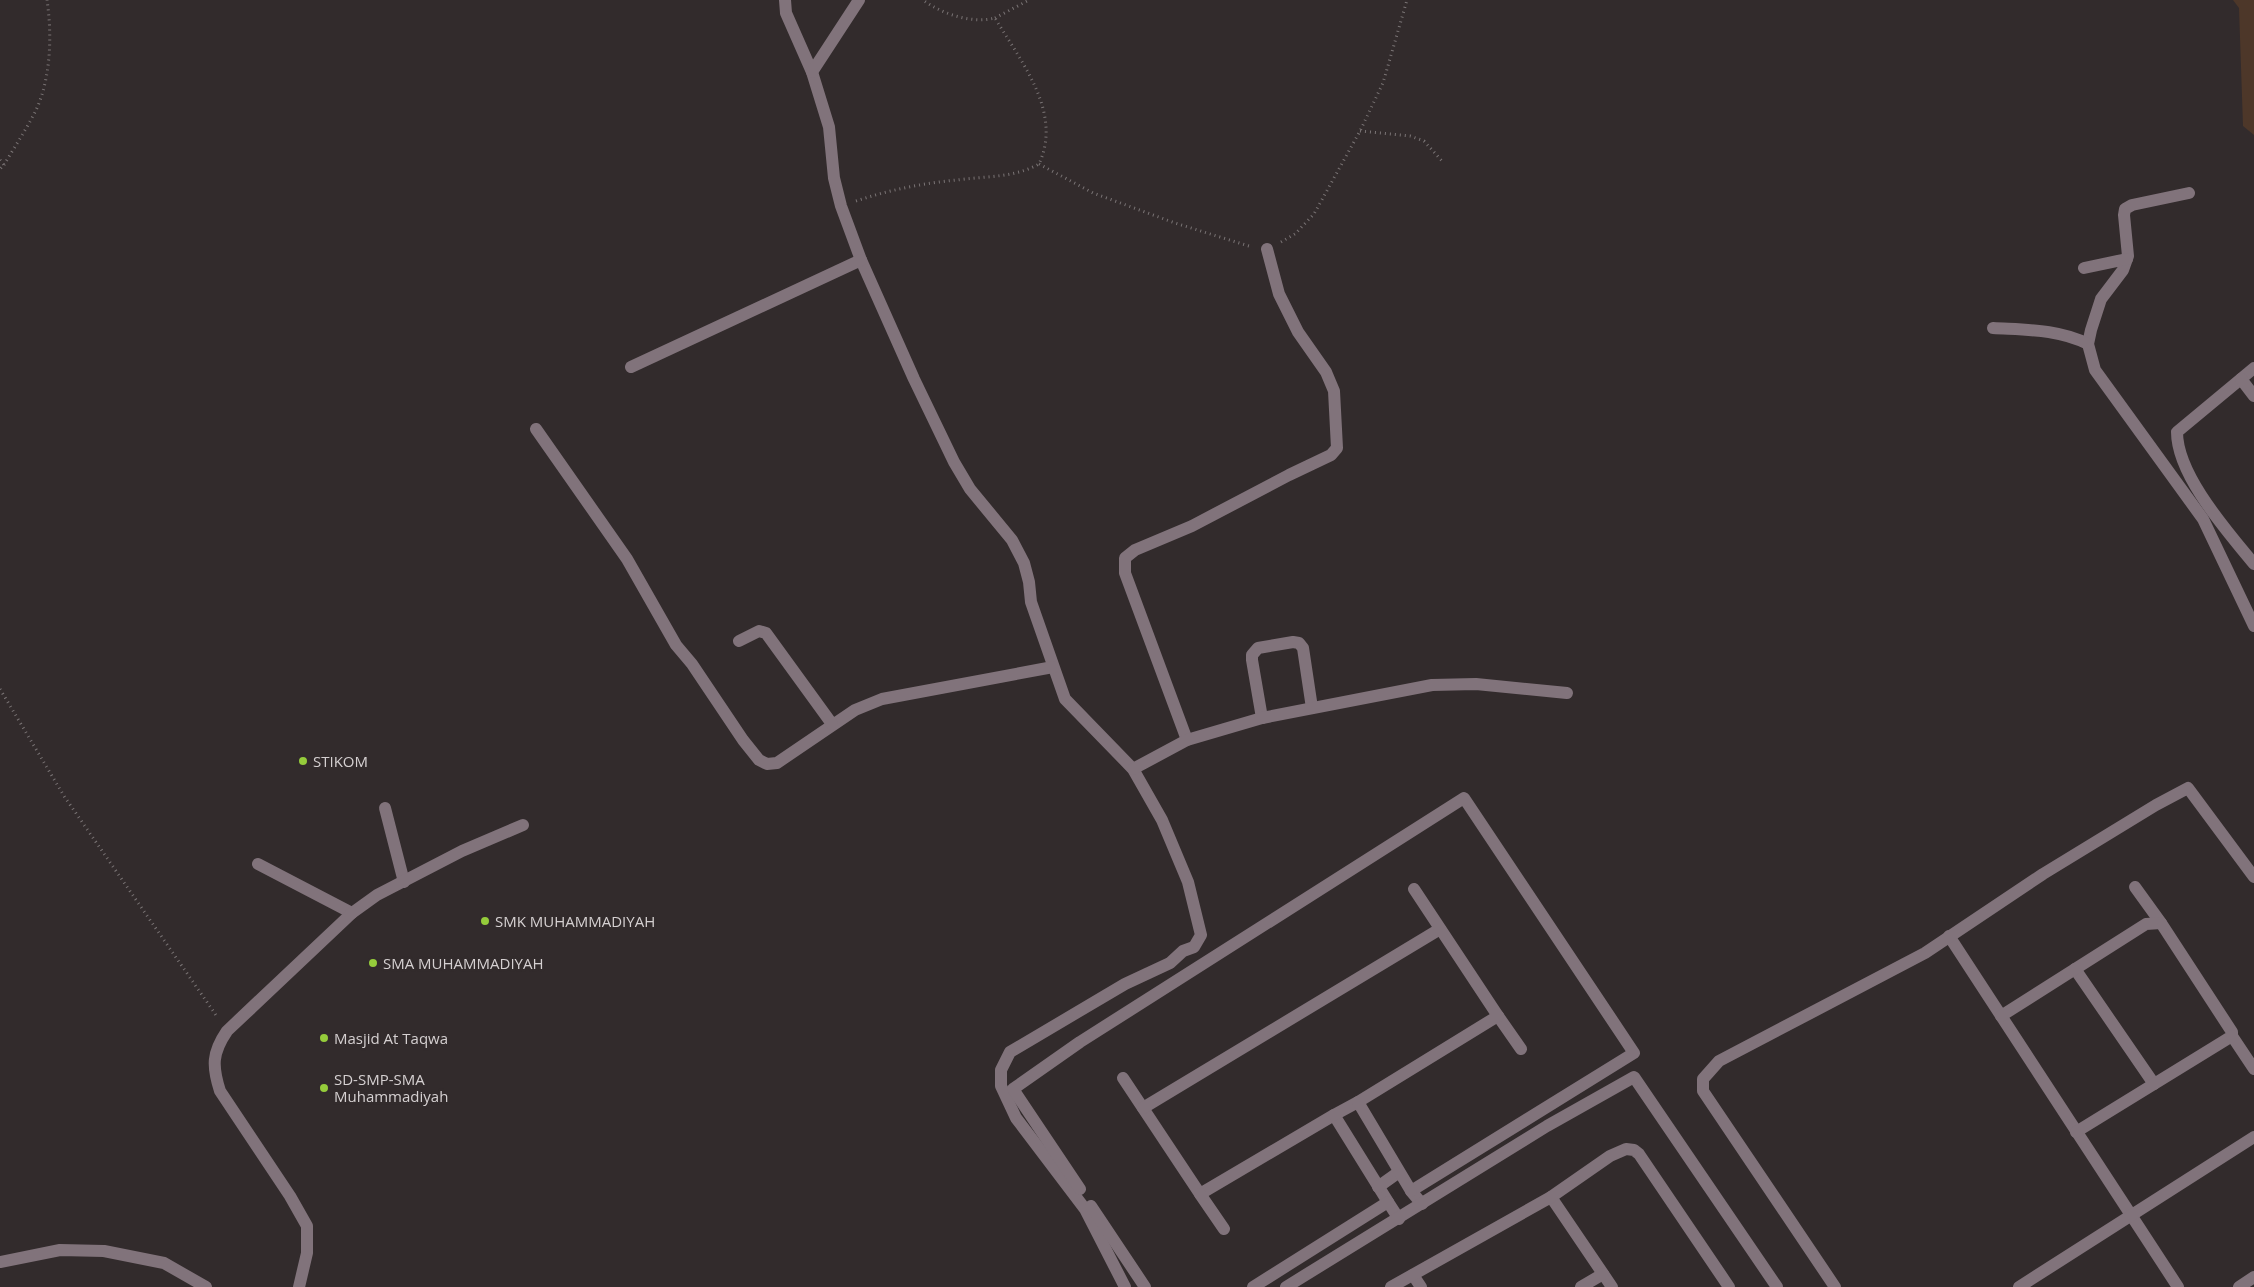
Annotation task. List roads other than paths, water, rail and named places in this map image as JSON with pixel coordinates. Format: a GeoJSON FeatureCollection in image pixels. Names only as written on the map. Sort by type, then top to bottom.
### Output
{"type":"FeatureCollection","features":[{"type":"Feature","properties":{"kind":"street"},"geometry":{"type":"LineString","coordinates":[[785,0],[786,13],[812,72],[829,127],[834,178],[842,206],[861,260],[914,379],[954,462],[970,488],[1012,540],[1024,563],[1029,582],[1031,602],[1065,699],[1133,769],[1162,820],[1188,882],[1201,935],[1194,947],[1183,951],[1170,963],[1125,984],[1010,1052],[1003,1065],[1000,1080],[1016,1118],[1084,1209],[1125,1287]]}},
{"type":"Feature","properties":{"kind":"street"},"geometry":{"type":"LineString","coordinates":[[812,72],[859,0]]}},
{"type":"Feature","properties":{"kind":"street"},"geometry":{"type":"LineString","coordinates":[[2189,193],[2132,205],[2125,210],[2128,259],[2123,270],[2101,298],[2088,344],[2095,370],[2203,518],[2254,626]]}},
{"type":"Feature","properties":{"kind":"street"},"geometry":{"type":"LineString","coordinates":[[1187,740],[1125,573],[1125,558],[1135,550],[1192,526],[1331,455],[1337,448],[1334,391],[1326,372],[1298,332],[1279,294],[1267,249]]}},
{"type":"Feature","properties":{"kind":"street"},"geometry":{"type":"LineString","coordinates":[[2084,268],[2128,259]]}},
{"type":"Feature","properties":{"kind":"street"},"geometry":{"type":"LineString","coordinates":[[631,367],[861,260]]}},
{"type":"Feature","properties":{"kind":"street"},"geometry":{"type":"LineString","coordinates":[[1993,328],[2041,330],[2076,338],[2088,344]]}},
{"type":"Feature","properties":{"kind":"street"},"geometry":{"type":"LineString","coordinates":[[2254,368],[2177,432],[2177,443],[2182,461],[2216,517],[2254,564]]}},
{"type":"Feature","properties":{"kind":"street"},"geometry":{"type":"LineString","coordinates":[[2241,379],[2254,396]]}},
{"type":"Feature","properties":{"kind":"street"},"geometry":{"type":"LineString","coordinates":[[536,429],[627,560],[676,645],[692,664],[759,760],[767,764],[777,763],[832,724],[855,710],[882,699],[1053,667]]}},
{"type":"Feature","properties":{"kind":"street"},"geometry":{"type":"LineString","coordinates":[[739,641],[759,631],[766,633],[832,724]]}},
{"type":"Feature","properties":{"kind":"street"},"geometry":{"type":"LineString","coordinates":[[1262,718],[1252,660],[1258,648],[1293,642],[1299,643],[1303,648],[1312,708]]}},
{"type":"Feature","properties":{"kind":"street"},"geometry":{"type":"LineString","coordinates":[[1133,769],[1187,740],[1262,718],[1432,685],[1449,684],[1567,693]]}},
{"type":"Feature","properties":{"kind":"street"},"geometry":{"type":"LineString","coordinates":[[1835,1287],[1703,1090],[1703,1079],[1719,1060],[1925,953],[2044,874],[2156,804],[2188,788],[2254,877]]}},
{"type":"Feature","properties":{"kind":"street"},"geometry":{"type":"LineString","coordinates":[[1145,1287],[1013,1089],[1080,1042],[1464,798],[1634,1053],[1411,1190]]}},
{"type":"Feature","properties":{"kind":"street"},"geometry":{"type":"LineString","coordinates":[[385,808],[404,882]]}},
{"type":"Feature","properties":{"kind":"street"},"geometry":{"type":"LineString","coordinates":[[299,1287],[306,1252],[306,1226],[290,1196],[220,1091],[214,1071],[216,1047],[227,1031],[352,913],[377,895],[462,851],[523,825]]}},
{"type":"Feature","properties":{"kind":"street"},"geometry":{"type":"LineString","coordinates":[[258,864],[352,913]]}},
{"type":"Feature","properties":{"kind":"street"},"geometry":{"type":"LineString","coordinates":[[2136,887],[2232,1032],[2232,1036],[2254,1069]]}},
{"type":"Feature","properties":{"kind":"street"},"geometry":{"type":"LineString","coordinates":[[1414,889],[1522,1049]]}},
{"type":"Feature","properties":{"kind":"street"},"geometry":{"type":"LineString","coordinates":[[2001,1016],[2146,924],[2161,923]]}},
{"type":"Feature","properties":{"kind":"street"},"geometry":{"type":"LineString","coordinates":[[1143,1108],[1440,929]]}},
{"type":"Feature","properties":{"kind":"street"},"geometry":{"type":"LineString","coordinates":[[1949,936],[2178,1287]]}},
{"type":"Feature","properties":{"kind":"street"},"geometry":{"type":"LineString","coordinates":[[2075,969],[2154,1084]]}},
{"type":"Feature","properties":{"kind":"street"},"geometry":{"type":"LineString","coordinates":[[1200,1194],[1358,1102],[1498,1016]]}},
{"type":"Feature","properties":{"kind":"street"},"geometry":{"type":"LineString","coordinates":[[2076,1132],[2232,1036]]}},
{"type":"Feature","properties":{"kind":"street"},"geometry":{"type":"LineString","coordinates":[[1286,1287],[1547,1126],[1634,1077],[1777,1287]]}},
{"type":"Feature","properties":{"kind":"street"},"geometry":{"type":"LineString","coordinates":[[1123,1078],[1224,1230]]}},
{"type":"Feature","properties":{"kind":"street"},"geometry":{"type":"LineString","coordinates":[[1358,1102],[1399,1172],[1422,1204]]}},
{"type":"Feature","properties":{"kind":"street"},"geometry":{"type":"LineString","coordinates":[[1334,1115],[1399,1218]]}},
{"type":"Feature","properties":{"kind":"street"},"geometry":{"type":"LineString","coordinates":[[2019,1287],[2254,1137]]}},
{"type":"Feature","properties":{"kind":"street"},"geometry":{"type":"LineString","coordinates":[[1391,1287],[1551,1197],[1610,1156],[1626,1149],[1634,1150],[1650,1170],[1729,1287]]}},
{"type":"Feature","properties":{"kind":"street"},"geometry":{"type":"LineString","coordinates":[[1378,1187],[1399,1172]]}},
{"type":"Feature","properties":{"kind":"street"},"geometry":{"type":"LineString","coordinates":[[1551,1197],[1612,1287]]}},
{"type":"Feature","properties":{"kind":"street"},"geometry":{"type":"LineString","coordinates":[[1253,1287],[1388,1202]]}},
{"type":"Feature","properties":{"kind":"street"},"geometry":{"type":"LineString","coordinates":[[0,1262],[60,1250],[104,1250],[164,1263],[206,1287]]}},
{"type":"Feature","properties":{"kind":"street"},"geometry":{"type":"LineString","coordinates":[[1581,1287],[1603,1274]]}},
{"type":"Feature","properties":{"kind":"street"},"geometry":{"type":"LineString","coordinates":[[1413,1275],[1421,1287]]}},
{"type":"Feature","properties":{"kind":"street"},"geometry":{"type":"LineString","coordinates":[[2239,1287],[2254,1277]]}},
{"type":"Feature","properties":{"kind":"place","name":"STIKOM"},"geometry":{"type":"Point","coordinates":[303,761]}},
{"type":"Feature","properties":{"kind":"place","name":"SMK MUHAMMADIYAH"},"geometry":{"type":"Point","coordinates":[485,921]}},
{"type":"Feature","properties":{"kind":"place","name":"SMA MUHAMMADIYAH"},"geometry":{"type":"Point","coordinates":[373,963]}},
{"type":"Feature","properties":{"kind":"place","name":"Masjid At Taqwa"},"geometry":{"type":"Point","coordinates":[324,1038]}},
{"type":"Feature","properties":{"kind":"place","name":"SD-SMP-SMA Muhammadiyah"},"geometry":{"type":"Point","coordinates":[324,1088]}}]}
